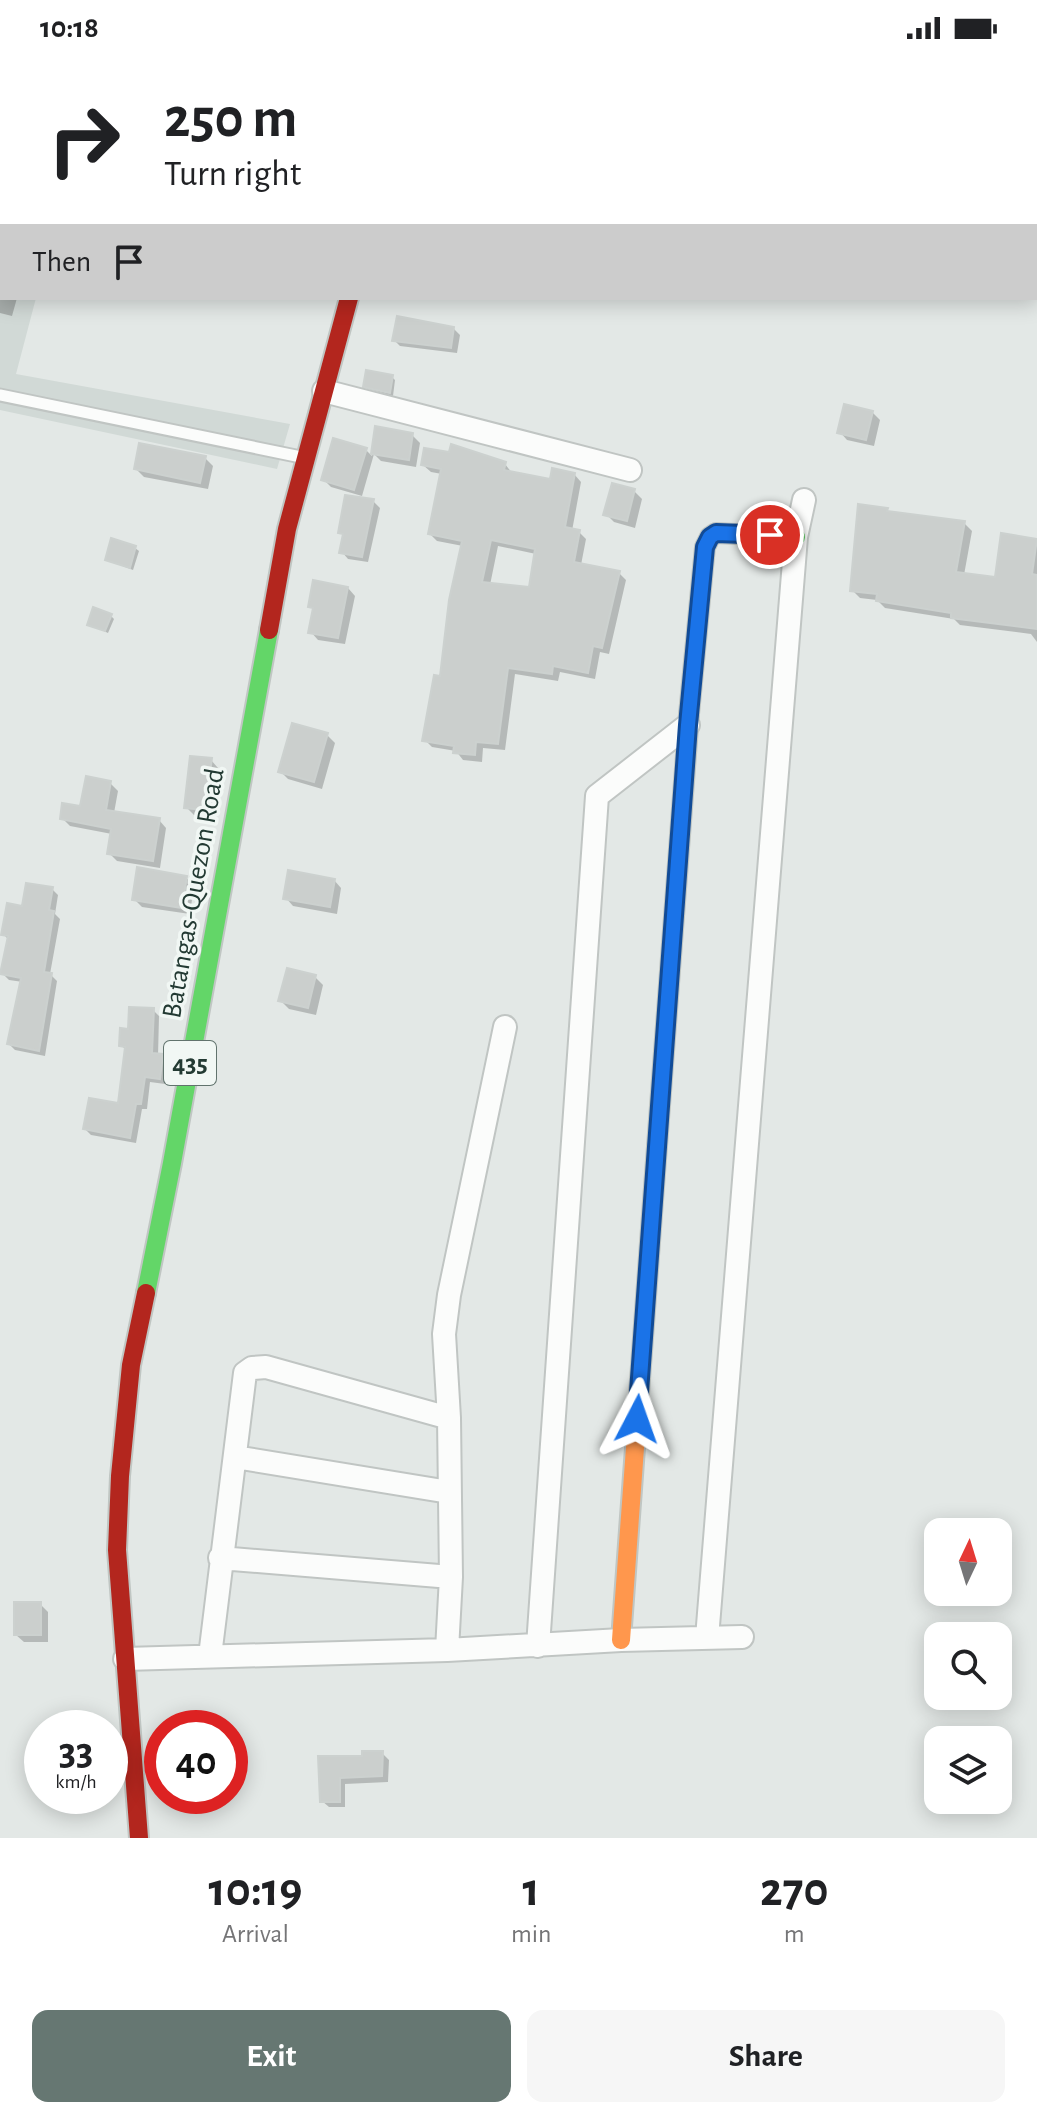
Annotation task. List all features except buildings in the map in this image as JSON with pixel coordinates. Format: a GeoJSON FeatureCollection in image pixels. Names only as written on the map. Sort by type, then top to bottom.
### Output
{"type":"FeatureCollection","features":[{"type":"Feature","properties":{"kind":"main road","name":"Batangas-Quezon Road"},"geometry":{"type":"LineString","coordinates":[[139,1838],[117,1550],[120,1476],[131,1365],[172,1163],[287,529],[348,300]]}},
{"type":"Feature","properties":{"kind":"main road"},"geometry":{"type":"LineString","coordinates":[[621,1640],[688,725],[705,547],[716,533],[796,537]]}},
{"type":"Feature","properties":{"kind":"street"},"geometry":{"type":"LineString","coordinates":[[324,391],[630,470]]}},
{"type":"Feature","properties":{"kind":"street"},"geometry":{"type":"LineString","coordinates":[[707,1638],[796,537],[804,500]]}},
{"type":"Feature","properties":{"kind":"street"},"geometry":{"type":"LineString","coordinates":[[538,1646],[597,796],[688,725]]}},
{"type":"Feature","properties":{"kind":"street"},"geometry":{"type":"LineString","coordinates":[[447,1650],[451,1577],[449,1418],[444,1334],[449,1295],[505,1027]]}},
{"type":"Feature","properties":{"kind":"street"},"geometry":{"type":"LineString","coordinates":[[210,1656],[245,1373],[252,1368],[266,1367],[449,1418]]}},
{"type":"Feature","properties":{"kind":"street"},"geometry":{"type":"LineString","coordinates":[[235,1457],[449,1492]]}},
{"type":"Feature","properties":{"kind":"street"},"geometry":{"type":"LineString","coordinates":[[220,1558],[451,1577]]}},
{"type":"Feature","properties":{"kind":"street"},"geometry":{"type":"LineString","coordinates":[[125,1659],[447,1650],[742,1637]]}},
{"type":"Feature","properties":{"kind":"lane"},"geometry":{"type":"LineString","coordinates":[[0,395],[305,458]]}},
{"type":"Feature","properties":{"kind":"shaded area"},"geometry":{"type":"Polygon","coordinates":[[[0,300],[35,300],[16,374],[290,424],[277,469],[0,410],[0,300]]]}},
{"type":"Feature","properties":{"kind":"traffic: fast"},"geometry":{"type":"LineString","coordinates":[[689,714],[705,547],[710,537],[716,533],[796,537]]}},
{"type":"Feature","properties":{"kind":"traffic: fast"},"geometry":{"type":"LineString","coordinates":[[146,1293],[269,630]]}},
{"type":"Feature","properties":{"kind":"traffic: slow"},"geometry":{"type":"LineString","coordinates":[[621,1640],[657,1146]]}},
{"type":"Feature","properties":{"kind":"traffic: jam"},"geometry":{"type":"LineString","coordinates":[[269,630],[287,529],[348,300]]}},
{"type":"Feature","properties":{"kind":"traffic: jam"},"geometry":{"type":"LineString","coordinates":[[657,1146],[689,714]]}},
{"type":"Feature","properties":{"kind":"traffic: jam"},"geometry":{"type":"LineString","coordinates":[[139,1838],[117,1550],[120,1476],[131,1365],[146,1293]]}},
{"type":"Feature","properties":{"kind":"route"},"geometry":{"type":"LineString","coordinates":[[637,1419],[688,725],[705,547],[716,533],[770,535]]}}]}
